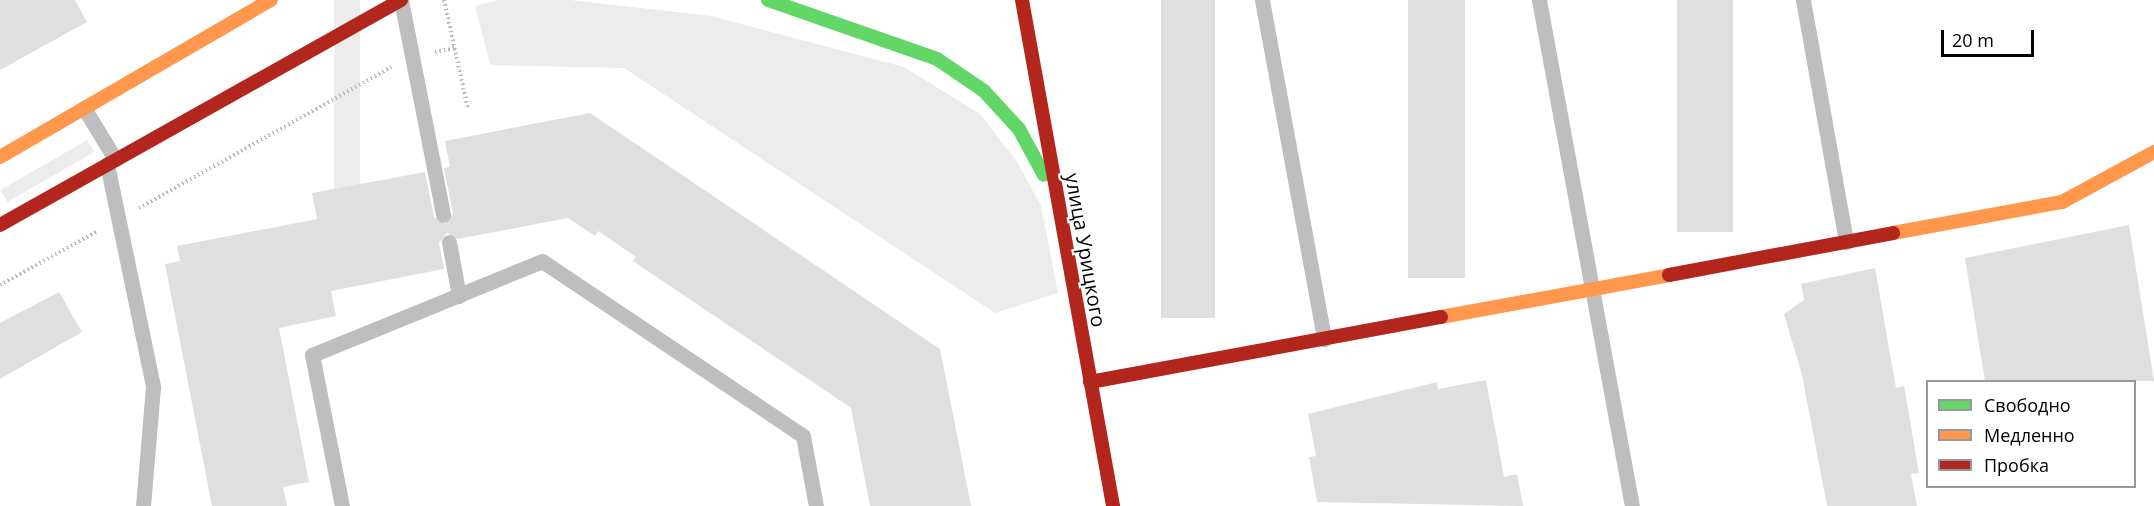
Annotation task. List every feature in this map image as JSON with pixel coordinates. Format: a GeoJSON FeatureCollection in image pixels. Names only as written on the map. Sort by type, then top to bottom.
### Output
{"type":"FeatureCollection","features":[{"type":"Feature","properties":{"kind":"street"},"geometry":{"type":"LineString","coordinates":[[0,157],[271,0]]}},
{"type":"Feature","properties":{"kind":"street"},"geometry":{"type":"LineString","coordinates":[[0,225],[401,0]]}},
{"type":"Feature","properties":{"kind":"street"},"geometry":{"type":"LineString","coordinates":[[768,0],[824,2]]}},
{"type":"Feature","properties":{"kind":"street","name":"улица Урицкого"},"geometry":{"type":"LineString","coordinates":[[1022,0],[1113,506]]}},
{"type":"Feature","properties":{"kind":"street"},"geometry":{"type":"LineString","coordinates":[[787,2],[937,59],[984,91],[1019,129],[1057,197]]}},
{"type":"Feature","properties":{"kind":"street"},"geometry":{"type":"LineString","coordinates":[[1090,382],[2062,202],[2154,152]]}},
{"type":"Feature","properties":{"kind":"lane"},"geometry":{"type":"LineString","coordinates":[[401,0],[443,215]]}},
{"type":"Feature","properties":{"kind":"lane"},"geometry":{"type":"LineString","coordinates":[[1262,0],[1324,339]]}},
{"type":"Feature","properties":{"kind":"lane"},"geometry":{"type":"LineString","coordinates":[[1539,0],[1632,506]]}},
{"type":"Feature","properties":{"kind":"lane"},"geometry":{"type":"LineString","coordinates":[[1803,0],[1846,242]]}},
{"type":"Feature","properties":{"kind":"lane"},"geometry":{"type":"LineString","coordinates":[[84,108],[111,161],[118,220],[153,387],[143,506]]}},
{"type":"Feature","properties":{"kind":"lane"},"geometry":{"type":"LineString","coordinates":[[449,242],[459,296]]}},
{"type":"Feature","properties":{"kind":"lane"},"geometry":{"type":"LineString","coordinates":[[342,506],[312,355],[542,261],[803,436],[816,506]]}},
{"type":"Feature","properties":{"kind":"path"},"geometry":{"type":"LineString","coordinates":[[444,0],[468,109]]}},
{"type":"Feature","properties":{"kind":"path"},"geometry":{"type":"LineString","coordinates":[[0,285],[412,56],[454,48]]}},
{"type":"Feature","properties":{"kind":"shaded area"},"geometry":{"type":"Polygon","coordinates":[[[334,0],[360,0],[360,249],[334,249],[334,0]]]}},
{"type":"Feature","properties":{"kind":"shaded area"},"geometry":{"type":"Polygon","coordinates":[[[498,0],[570,0],[711,16],[904,67],[980,114],[1016,160],[1041,206],[1058,293],[995,313],[624,68],[490,65],[475,6],[498,0]]]}},
{"type":"Feature","properties":{"kind":"shaded area"},"geometry":{"type":"Polygon","coordinates":[[[87,140],[94,152],[7,202],[0,190],[87,140]]]}},
{"type":"Feature","properties":{"kind":"building"},"geometry":{"type":"Polygon","coordinates":[[[0,0],[75,0],[87,22],[0,70],[0,0]]]}},
{"type":"Feature","properties":{"kind":"building"},"geometry":{"type":"Polygon","coordinates":[[[1161,0],[1215,0],[1215,318],[1161,318],[1161,0]]]}},
{"type":"Feature","properties":{"kind":"building"},"geometry":{"type":"Polygon","coordinates":[[[1408,0],[1465,0],[1465,278],[1408,278],[1408,0]]]}},
{"type":"Feature","properties":{"kind":"building"},"geometry":{"type":"Polygon","coordinates":[[[1677,0],[1733,0],[1733,232],[1677,232],[1677,0]]]}},
{"type":"Feature","properties":{"kind":"building"},"geometry":{"type":"Polygon","coordinates":[[[590,113],[940,349],[971,506],[870,506],[851,408],[633,261],[636,257],[598,231],[595,236],[568,218],[458,239],[447,233],[439,243],[444,269],[331,291],[336,316],[279,328],[309,482],[283,487],[287,506],[212,506],[165,264],[180,261],[177,246],[317,219],[312,193],[425,172],[434,217],[445,224],[453,214],[444,168],[450,167],[445,141],[590,113]]]}},
{"type":"Feature","properties":{"kind":"building"},"geometry":{"type":"Polygon","coordinates":[[[2129,225],[2154,381],[1985,380],[1965,258],[2129,225]]]}},
{"type":"Feature","properties":{"kind":"building"},"geometry":{"type":"Polygon","coordinates":[[[1875,268],[1896,388],[1904,386],[1919,473],[1911,474],[1917,506],[1827,506],[1802,375],[1784,314],[1804,300],[1801,284],[1875,268]]]}},
{"type":"Feature","properties":{"kind":"building"},"geometry":{"type":"Polygon","coordinates":[[[59,292],[82,332],[0,379],[0,323],[59,292]]]}},
{"type":"Feature","properties":{"kind":"building"},"geometry":{"type":"Polygon","coordinates":[[[1486,380],[1504,477],[1517,474],[1523,506],[1317,502],[1309,457],[1316,456],[1308,414],[1437,382],[1438,389],[1486,380]]]}},
{"type":"Feature","properties":{"kind":"traffic: fast"},"geometry":{"type":"LineString","coordinates":[[768,0],[937,59],[984,91],[1019,129],[1044,175]]}},
{"type":"Feature","properties":{"kind":"traffic: slow"},"geometry":{"type":"LineString","coordinates":[[0,157],[271,0]]}},
{"type":"Feature","properties":{"kind":"traffic: slow"},"geometry":{"type":"LineString","coordinates":[[1893,233],[2062,202],[2154,152]]}},
{"type":"Feature","properties":{"kind":"traffic: slow"},"geometry":{"type":"LineString","coordinates":[[1441,317],[1669,275]]}},
{"type":"Feature","properties":{"kind":"traffic: jam"},"geometry":{"type":"LineString","coordinates":[[0,225],[401,0]]}},
{"type":"Feature","properties":{"kind":"traffic: jam"},"geometry":{"type":"LineString","coordinates":[[1022,0],[1113,506]]}},
{"type":"Feature","properties":{"kind":"traffic: jam"},"geometry":{"type":"LineString","coordinates":[[1669,275],[1893,233]]}},
{"type":"Feature","properties":{"kind":"traffic: jam"},"geometry":{"type":"LineString","coordinates":[[1090,382],[1441,317]]}}]}
